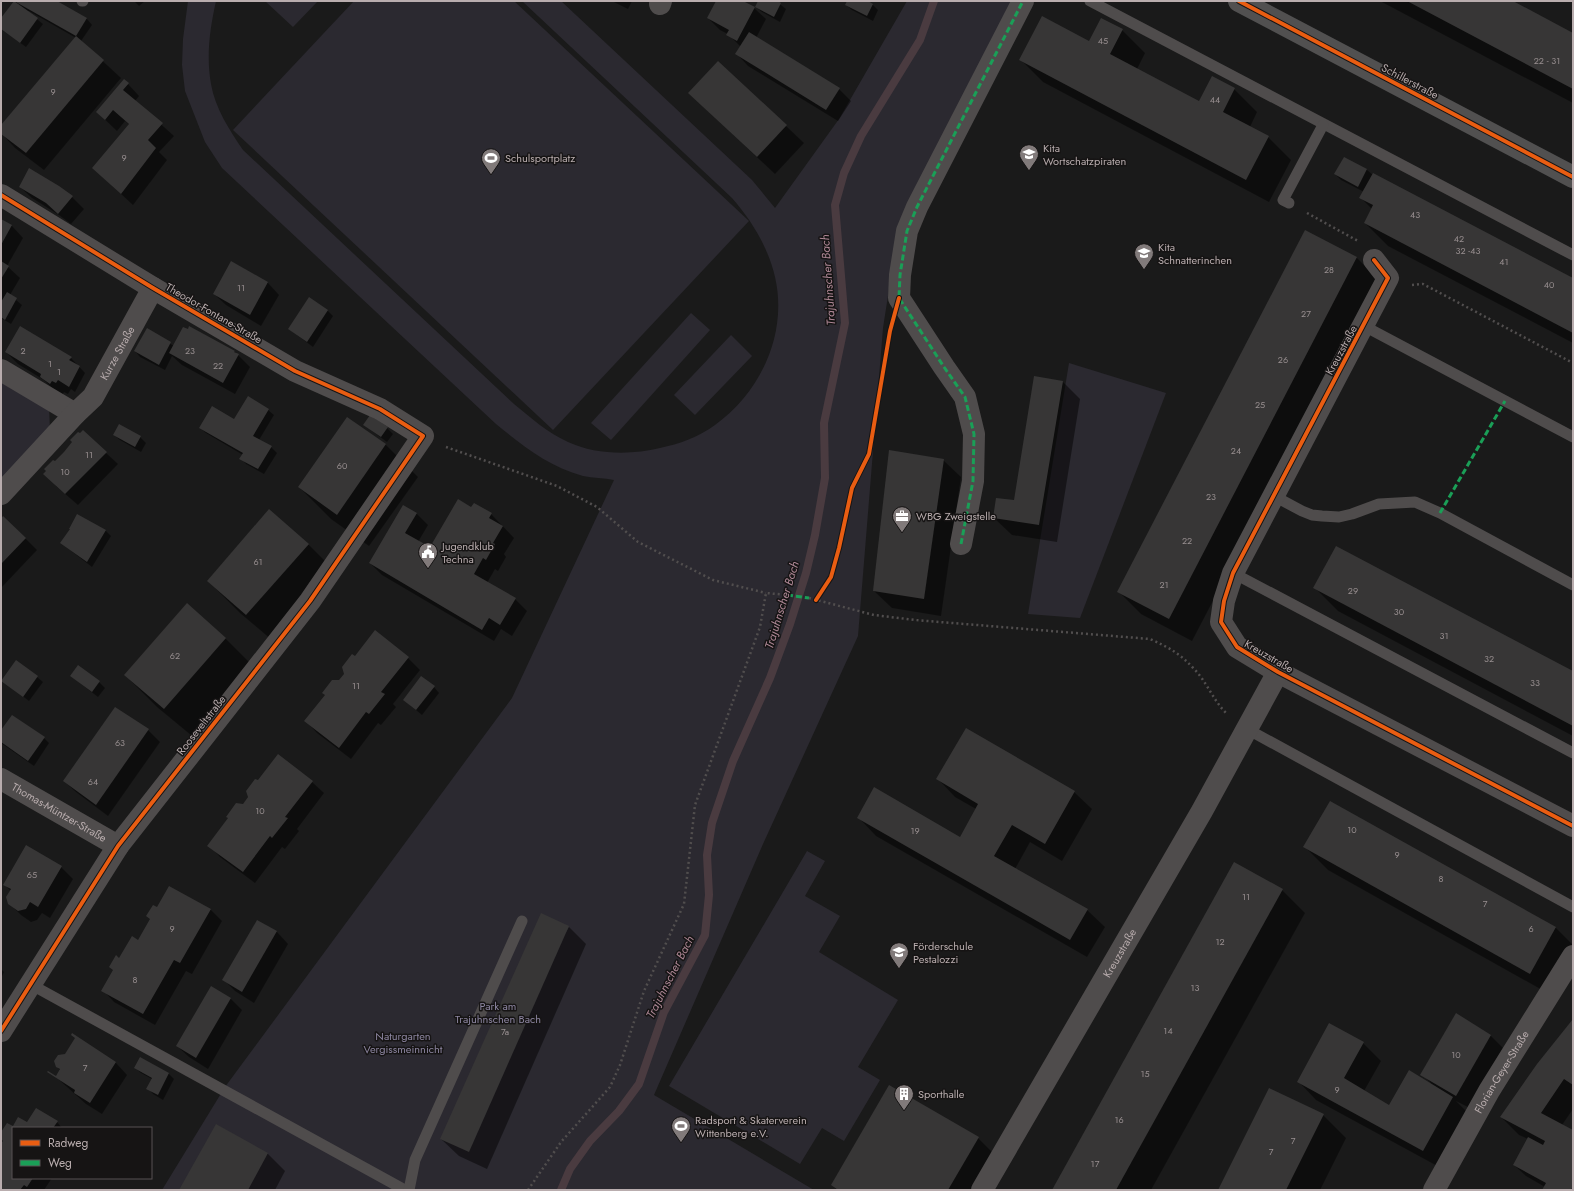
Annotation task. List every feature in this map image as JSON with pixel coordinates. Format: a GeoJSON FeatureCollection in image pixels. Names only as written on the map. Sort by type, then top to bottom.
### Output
{"type":"FeatureCollection","features":[{"type":"Feature","properties":{"kind":"street"},"geometry":{"type":"LineString","coordinates":[[961,544],[973,481],[974,434],[965,397],[899,298],[900,275],[907,231],[916,207],[1023,1]]}},
{"type":"Feature","properties":{"kind":"street","name":"Schillerstraße"},"geometry":{"type":"LineString","coordinates":[[1239,1],[1573,177]]}},
{"type":"Feature","properties":{"kind":"street","name":"Theodor-Fontane-Straße"},"geometry":{"type":"LineString","coordinates":[[1,195],[153,288],[295,371],[380,409],[424,436]]}},
{"type":"Feature","properties":{"kind":"street","name":"Kreuzstraße"},"geometry":{"type":"LineString","coordinates":[[1374,260],[1388,278],[1233,573],[1224,601],[1221,622],[1236,647],[1278,672],[1573,826]]}},
{"type":"Feature","properties":{"kind":"street","name":"Kurze Straße"},"geometry":{"type":"LineString","coordinates":[[1,494],[75,414],[93,397],[153,288]]}},
{"type":"Feature","properties":{"kind":"street"},"geometry":{"type":"LineString","coordinates":[[1,370],[75,414]]}},
{"type":"Feature","properties":{"kind":"street","name":"Rooseveltstraße"},"geometry":{"type":"LineString","coordinates":[[1,1031],[118,846],[310,601],[424,436]]}},
{"type":"Feature","properties":{"kind":"street","name":"Kreuzstraße"},"geometry":{"type":"LineString","coordinates":[[982,1190],[1202,812],[1278,672]]}},
{"type":"Feature","properties":{"kind":"street","name":"Thomas-Müntzer-Straße"},"geometry":{"type":"LineString","coordinates":[[1,779],[118,846]]}},
{"type":"Feature","properties":{"kind":"street","name":"Florian-Geyer-Straße"},"geometry":{"type":"LineString","coordinates":[[1434,1190],[1489,1091],[1573,956]]}},
{"type":"Feature","properties":{"kind":"lane"},"geometry":{"type":"LineString","coordinates":[[1090,1],[1323,125],[1573,255]]}},
{"type":"Feature","properties":{"kind":"lane"},"geometry":{"type":"LineString","coordinates":[[1289,203],[1283,200],[1323,125]]}},
{"type":"Feature","properties":{"kind":"lane"},"geometry":{"type":"LineString","coordinates":[[1364,326],[1573,437]]}},
{"type":"Feature","properties":{"kind":"lane"},"geometry":{"type":"LineString","coordinates":[[1274,496],[1312,515],[1339,517],[1379,504],[1415,502],[1440,513],[1573,585]]}},
{"type":"Feature","properties":{"kind":"lane"},"geometry":{"type":"LineString","coordinates":[[1233,573],[1573,754]]}},
{"type":"Feature","properties":{"kind":"lane"},"geometry":{"type":"LineString","coordinates":[[1247,729],[1573,907]]}},
{"type":"Feature","properties":{"kind":"lane"},"geometry":{"type":"LineString","coordinates":[[409,1190],[415,1160],[522,921]]}},
{"type":"Feature","properties":{"kind":"lane"},"geometry":{"type":"LineString","coordinates":[[30,984],[405,1190]]}},
{"type":"Feature","properties":{"kind":"path"},"geometry":{"type":"LineString","coordinates":[[1289,203],[1360,242],[1374,260]]}},
{"type":"Feature","properties":{"kind":"path"},"geometry":{"type":"LineString","coordinates":[[1410,285],[1423,284],[1573,363]]}},
{"type":"Feature","properties":{"kind":"path"},"geometry":{"type":"LineString","coordinates":[[424,436],[455,451],[557,486],[597,507],[638,542],[713,580],[766,593],[787,595]]}},
{"type":"Feature","properties":{"kind":"path"},"geometry":{"type":"LineString","coordinates":[[528,1190],[561,1142],[610,1087],[620,1065],[644,991],[684,904],[695,805],[760,627],[766,593]]}},
{"type":"Feature","properties":{"kind":"path"},"geometry":{"type":"LineString","coordinates":[[809,598],[874,615],[1015,629],[1150,639],[1173,650],[1195,670],[1217,704],[1232,719],[1247,729]]}},
{"type":"Feature","properties":{"kind":"green space","name":"Park am Trajuhnschen Bach"},"geometry":{"type":"Polygon","coordinates":[[[188,1],[216,1],[209,42],[211,84],[219,110],[243,150],[514,404],[533,420],[568,442],[579,446],[602,451],[626,453],[667,446],[696,436],[715,425],[746,396],[758,378],[767,360],[774,340],[778,319],[778,298],[775,277],[764,245],[753,225],[732,198],[522,1],[561,1],[752,180],[775,208],[839,119],[907,1],[1012,1],[899,225],[883,328],[858,636],[763,844],[654,1095],[814,1190],[162,1190],[225,1087],[512,698],[614,480],[583,476],[570,472],[537,455],[506,432],[222,168],[205,142],[185,91],[182,65],[183,39],[188,1]]]}},
{"type":"Feature","properties":{"kind":"green space"},"geometry":{"type":"Polygon","coordinates":[[[265,1],[318,1],[293,27],[265,1]]]}},
{"type":"Feature","properties":{"kind":"green space","name":"Schulsportplatz"},"geometry":{"type":"Polygon","coordinates":[[[354,1],[514,1],[749,221],[553,430],[233,130],[354,1]]]}},
{"type":"Feature","properties":{"kind":"green space"},"geometry":{"type":"Polygon","coordinates":[[[691,313],[710,330],[611,440],[591,423],[691,313]]]}},
{"type":"Feature","properties":{"kind":"green space"},"geometry":{"type":"Polygon","coordinates":[[[731,335],[752,356],[695,415],[674,395],[731,335]]]}},
{"type":"Feature","properties":{"kind":"green space"},"geometry":{"type":"Polygon","coordinates":[[[1069,363],[1166,393],[1080,618],[1028,614],[1069,363]]]}},
{"type":"Feature","properties":{"kind":"green space"},"geometry":{"type":"Polygon","coordinates":[[[1,380],[49,407],[50,430],[1,483],[1,380]]]}},
{"type":"Feature","properties":{"kind":"green space"},"geometry":{"type":"Polygon","coordinates":[[[807,851],[825,861],[805,896],[840,916],[819,952],[898,1000],[858,1067],[880,1080],[844,1141],[822,1128],[800,1164],[669,1086],[807,851]]]}},
{"type":"Feature","properties":{"kind":"building"},"geometry":{"type":"Polygon","coordinates":[[[14,1],[57,1],[87,18],[76,36],[14,1]]]}},
{"type":"Feature","properties":{"kind":"building"},"geometry":{"type":"Polygon","coordinates":[[[14,1],[38,18],[20,43],[1,29],[1,18],[14,1]]]}},
{"type":"Feature","properties":{"kind":"building"},"geometry":{"type":"Polygon","coordinates":[[[716,1],[743,1],[755,7],[737,41],[726,35],[729,30],[707,18],[716,1]]]}},
{"type":"Feature","properties":{"kind":"building"},"geometry":{"type":"Polygon","coordinates":[[[758,1],[778,1],[781,3],[774,17],[755,7],[758,1]]]}},
{"type":"Feature","properties":{"kind":"building"},"geometry":{"type":"Polygon","coordinates":[[[847,1],[868,1],[873,4],[867,16],[845,5],[847,1]]]}},
{"type":"Feature","properties":{"kind":"building"},"geometry":{"type":"Polygon","coordinates":[[[1407,1],[1513,1],[1573,33],[1573,89],[1407,1]]]}},
{"type":"Feature","properties":{"kind":"building"},"geometry":{"type":"Polygon","coordinates":[[[1042,16],[1089,41],[1101,18],[1123,29],[1110,54],[1199,101],[1212,76],[1235,88],[1223,112],[1269,136],[1246,180],[1019,60],[1042,16]]]}},
{"type":"Feature","properties":{"kind":"building"},"geometry":{"type":"Polygon","coordinates":[[[749,32],[840,88],[826,110],[735,54],[749,32]]]}},
{"type":"Feature","properties":{"kind":"building"},"geometry":{"type":"Polygon","coordinates":[[[76,36],[104,60],[26,153],[1,134],[1,125],[76,36]]]}},
{"type":"Feature","properties":{"kind":"building"},"geometry":{"type":"Polygon","coordinates":[[[718,61],[787,125],[757,157],[688,93],[718,61]]]}},
{"type":"Feature","properties":{"kind":"building"},"geometry":{"type":"Polygon","coordinates":[[[124,79],[129,83],[123,90],[163,123],[148,140],[156,148],[121,194],[92,168],[129,124],[113,110],[105,120],[96,112],[124,79]]]}},
{"type":"Feature","properties":{"kind":"building"},"geometry":{"type":"Polygon","coordinates":[[[1344,157],[1367,169],[1358,187],[1334,174],[1344,157]]]}},
{"type":"Feature","properties":{"kind":"building"},"geometry":{"type":"Polygon","coordinates":[[[29,168],[73,196],[58,214],[46,203],[19,187],[29,168]]]}},
{"type":"Feature","properties":{"kind":"building"},"geometry":{"type":"Polygon","coordinates":[[[1373,173],[1573,278],[1573,333],[1364,223],[1373,205],[1359,198],[1373,173]]]}},
{"type":"Feature","properties":{"kind":"building"},"geometry":{"type":"Polygon","coordinates":[[[1,219],[12,225],[1,245],[1,219]]]}},
{"type":"Feature","properties":{"kind":"building"},"geometry":{"type":"Polygon","coordinates":[[[1305,230],[1357,257],[1169,619],[1117,592],[1305,230]]]}},
{"type":"Feature","properties":{"kind":"building"},"geometry":{"type":"Polygon","coordinates":[[[1,261],[9,266],[1,279],[1,261]]]}},
{"type":"Feature","properties":{"kind":"building"},"geometry":{"type":"Polygon","coordinates":[[[231,261],[268,282],[250,315],[213,294],[231,261]]]}},
{"type":"Feature","properties":{"kind":"building"},"geometry":{"type":"Polygon","coordinates":[[[7,292],[17,298],[5,320],[1,317],[1,302],[7,292]]]}},
{"type":"Feature","properties":{"kind":"building"},"geometry":{"type":"Polygon","coordinates":[[[309,297],[328,310],[307,342],[288,329],[309,297]]]}},
{"type":"Feature","properties":{"kind":"building"},"geometry":{"type":"Polygon","coordinates":[[[20,326],[72,357],[69,360],[80,366],[69,387],[58,380],[56,383],[52,381],[50,384],[40,377],[41,374],[5,352],[20,326]]]}},
{"type":"Feature","properties":{"kind":"building"},"geometry":{"type":"Polygon","coordinates":[[[189,326],[239,354],[223,383],[169,353],[183,327],[188,329],[189,326]]]}},
{"type":"Feature","properties":{"kind":"building"},"geometry":{"type":"Polygon","coordinates":[[[147,328],[171,342],[159,365],[134,351],[147,328]]]}},
{"type":"Feature","properties":{"kind":"building"},"geometry":{"type":"Polygon","coordinates":[[[1034,376],[1063,381],[1039,525],[993,518],[996,498],[1014,500],[1034,376]]]}},
{"type":"Feature","properties":{"kind":"building"},"geometry":{"type":"Polygon","coordinates":[[[248,396],[269,409],[253,436],[272,446],[258,469],[239,459],[243,453],[199,428],[212,406],[234,419],[248,396]]]}},
{"type":"Feature","properties":{"kind":"building"},"geometry":{"type":"Polygon","coordinates":[[[370,415],[388,427],[381,437],[363,425],[370,415]]]}},
{"type":"Feature","properties":{"kind":"building"},"geometry":{"type":"Polygon","coordinates":[[[347,417],[386,444],[337,515],[298,487],[347,417]]]}},
{"type":"Feature","properties":{"kind":"building"},"geometry":{"type":"Polygon","coordinates":[[[119,424],[141,436],[135,447],[113,435],[119,424]]]}},
{"type":"Feature","properties":{"kind":"building"},"geometry":{"type":"Polygon","coordinates":[[[83,430],[107,452],[65,494],[43,474],[46,471],[44,469],[64,452],[72,442],[70,440],[78,432],[80,433],[83,430]]]}},
{"type":"Feature","properties":{"kind":"building"},"geometry":{"type":"Polygon","coordinates":[[[889,450],[944,459],[924,599],[873,591],[889,450]]]}},
{"type":"Feature","properties":{"kind":"building","name":"Jugendklub Techna"},"geometry":{"type":"Polygon","coordinates":[[[458,499],[471,507],[474,503],[492,513],[489,518],[503,526],[493,543],[495,544],[486,560],[483,558],[474,574],[516,598],[500,625],[489,618],[482,630],[369,563],[403,505],[417,513],[405,533],[430,547],[458,499]]]}},
{"type":"Feature","properties":{"kind":"building"},"geometry":{"type":"Polygon","coordinates":[[[269,509],[309,544],[246,615],[207,581],[269,509]]]}},
{"type":"Feature","properties":{"kind":"building"},"geometry":{"type":"Polygon","coordinates":[[[77,514],[106,530],[87,562],[60,543],[70,529],[77,514]]]}},
{"type":"Feature","properties":{"kind":"building"},"geometry":{"type":"Polygon","coordinates":[[[3,516],[26,538],[1,564],[1,519],[3,516]]]}},
{"type":"Feature","properties":{"kind":"building"},"geometry":{"type":"Polygon","coordinates":[[[1336,546],[1573,671],[1573,726],[1313,588],[1336,546]]]}},
{"type":"Feature","properties":{"kind":"building"},"geometry":{"type":"Polygon","coordinates":[[[187,603],[226,638],[164,709],[124,675],[187,603]]]}},
{"type":"Feature","properties":{"kind":"building"},"geometry":{"type":"Polygon","coordinates":[[[375,630],[409,657],[381,692],[385,694],[369,714],[366,712],[339,748],[304,721],[325,695],[322,693],[332,680],[339,680],[344,674],[342,667],[352,654],[355,656],[375,630]]]}},
{"type":"Feature","properties":{"kind":"building"},"geometry":{"type":"Polygon","coordinates":[[[16,660],[38,676],[23,697],[1,681],[16,660]]]}},
{"type":"Feature","properties":{"kind":"building"},"geometry":{"type":"Polygon","coordinates":[[[78,665],[100,681],[92,692],[70,676],[78,665]]]}},
{"type":"Feature","properties":{"kind":"building"},"geometry":{"type":"Polygon","coordinates":[[[421,676],[435,686],[416,710],[403,700],[421,676]]]}},
{"type":"Feature","properties":{"kind":"building"},"geometry":{"type":"Polygon","coordinates":[[[115,707],[149,729],[96,805],[63,781],[115,707]]]}},
{"type":"Feature","properties":{"kind":"building"},"geometry":{"type":"Polygon","coordinates":[[[12,715],[45,737],[28,761],[1,742],[1,730],[12,715]]]}},
{"type":"Feature","properties":{"kind":"building"},"geometry":{"type":"Polygon","coordinates":[[[966,728],[1075,791],[1045,844],[1012,825],[994,856],[1088,909],[1070,940],[857,818],[874,787],[960,837],[978,804],[936,779],[966,728]]]}},
{"type":"Feature","properties":{"kind":"building"},"geometry":{"type":"Polygon","coordinates":[[[278,754],[313,781],[285,817],[288,818],[272,838],[270,836],[243,872],[207,846],[228,818],[226,817],[236,803],[243,804],[248,797],[246,791],[255,779],[258,780],[278,754]]]}},
{"type":"Feature","properties":{"kind":"building"},"geometry":{"type":"Polygon","coordinates":[[[1330,801],[1556,927],[1530,974],[1303,847],[1330,801]]]}},
{"type":"Feature","properties":{"kind":"building"},"geometry":{"type":"Polygon","coordinates":[[[26,845],[62,866],[38,907],[30,902],[26,909],[18,911],[8,904],[6,897],[11,889],[3,885],[26,845]]]}},
{"type":"Feature","properties":{"kind":"building"},"geometry":{"type":"Polygon","coordinates":[[[1234,862],[1283,889],[1116,1190],[1052,1190],[1234,862]]]}},
{"type":"Feature","properties":{"kind":"building"},"geometry":{"type":"Polygon","coordinates":[[[169,886],[211,909],[180,963],[174,960],[143,1014],[101,991],[113,970],[109,967],[116,955],[119,958],[132,936],[138,940],[150,919],[146,916],[153,905],[157,907],[169,886]]]}},
{"type":"Feature","properties":{"kind":"building"},"geometry":{"type":"Polygon","coordinates":[[[541,913],[569,926],[469,1152],[440,1139],[541,913]]]}},
{"type":"Feature","properties":{"kind":"building"},"geometry":{"type":"Polygon","coordinates":[[[257,920],[277,931],[242,992],[222,980],[257,920]]]}},
{"type":"Feature","properties":{"kind":"building"},"geometry":{"type":"Polygon","coordinates":[[[211,986],[231,998],[196,1058],[176,1046],[211,986]]]}},
{"type":"Feature","properties":{"kind":"building"},"geometry":{"type":"Polygon","coordinates":[[[1456,1013],[1491,1035],[1456,1096],[1420,1075],[1456,1013]]]}},
{"type":"Feature","properties":{"kind":"building"},"geometry":{"type":"Polygon","coordinates":[[[1573,1019],[1573,1085],[1564,1079],[1541,1113],[1573,1130],[1573,1186],[1571,1190],[1542,1190],[1546,1183],[1513,1165],[1528,1137],[1543,1145],[1545,1141],[1500,1117],[1537,1064],[1573,1019]]]}},
{"type":"Feature","properties":{"kind":"building"},"geometry":{"type":"Polygon","coordinates":[[[1329,1023],[1364,1042],[1344,1078],[1389,1105],[1409,1070],[1453,1097],[1423,1151],[1297,1082],[1329,1023]]]}},
{"type":"Feature","properties":{"kind":"building"},"geometry":{"type":"Polygon","coordinates":[[[72,1033],[116,1062],[90,1103],[74,1093],[75,1090],[47,1072],[48,1071],[56,1076],[60,1069],[56,1067],[54,1061],[58,1055],[65,1054],[75,1038],[71,1035],[72,1033]]]}},
{"type":"Feature","properties":{"kind":"building"},"geometry":{"type":"Polygon","coordinates":[[[140,1057],[169,1073],[158,1095],[146,1089],[152,1078],[134,1068],[140,1057]]]}},
{"type":"Feature","properties":{"kind":"building","name":"Sporthalle"},"geometry":{"type":"Polygon","coordinates":[[[889,1085],[979,1137],[948,1190],[838,1190],[831,1185],[889,1085]]]}},
{"type":"Feature","properties":{"kind":"building"},"geometry":{"type":"Polygon","coordinates":[[[1269,1088],[1324,1114],[1286,1190],[1218,1190],[1269,1088]]]}},
{"type":"Feature","properties":{"kind":"building"},"geometry":{"type":"Polygon","coordinates":[[[36,1108],[58,1121],[54,1127],[12,1127],[12,1179],[32,1179],[27,1187],[24,1185],[20,1190],[1,1190],[1,1143],[3,1141],[1,1139],[1,1132],[7,1123],[13,1126],[18,1117],[27,1122],[36,1108]]]}},
{"type":"Feature","properties":{"kind":"building"},"geometry":{"type":"Polygon","coordinates":[[[216,1124],[268,1153],[248,1190],[179,1190],[216,1124]]]}},
{"type":"Feature","properties":{"kind":"waterway","name":"Trajuhnscher Bach"},"geometry":{"type":"LineString","coordinates":[[561,1190],[570,1169],[590,1141],[619,1111],[639,1084],[664,1012],[705,935],[709,895],[707,855],[712,823],[733,761],[770,678],[790,624],[806,573],[815,535],[825,478],[824,423],[845,323],[835,205],[844,173],[861,136],[920,40],[934,1]]}},
{"type":"Feature","properties":{"kind":"marked path"},"geometry":{"type":"LineString","coordinates":[[961,544],[973,481],[974,434],[965,397],[899,298],[900,275],[907,231],[917,207],[1023,1]]}},
{"type":"Feature","properties":{"kind":"marked path"},"geometry":{"type":"LineString","coordinates":[[1440,513],[1505,401]]}},
{"type":"Feature","properties":{"kind":"marked path"},"geometry":{"type":"LineString","coordinates":[[787,595],[809,598]]}},
{"type":"Feature","properties":{"kind":"cycle path"},"geometry":{"type":"LineString","coordinates":[[1239,1],[1573,177]]}},
{"type":"Feature","properties":{"kind":"cycle path"},"geometry":{"type":"LineString","coordinates":[[1,195],[153,288],[295,371],[380,409],[423,436],[310,601],[118,846],[1,1031]]}},
{"type":"Feature","properties":{"kind":"cycle path"},"geometry":{"type":"LineString","coordinates":[[1374,260],[1388,278],[1233,573],[1224,601],[1221,622],[1237,647],[1278,672],[1573,826]]}},
{"type":"Feature","properties":{"kind":"cycle path"},"geometry":{"type":"LineString","coordinates":[[816,600],[831,577],[852,488],[869,454],[890,331],[899,298]]}},
{"type":"Feature","properties":{"kind":"place","name":"Kita Wortschatzpiraten"},"geometry":{"type":"Point","coordinates":[1029,171]}},
{"type":"Feature","properties":{"kind":"place","name":"Schulsportplatz"},"geometry":{"type":"Point","coordinates":[491,175]}},
{"type":"Feature","properties":{"kind":"place","name":"Kita Schnatterinchen"},"geometry":{"type":"Point","coordinates":[1144,270]}},
{"type":"Feature","properties":{"kind":"place","name":"WBG Zweigstelle"},"geometry":{"type":"Point","coordinates":[902,533]}},
{"type":"Feature","properties":{"kind":"place","name":"Jugendklub Techna"},"geometry":{"type":"Point","coordinates":[428,569]}},
{"type":"Feature","properties":{"kind":"place","name":"Förderschule Pestalozzi"},"geometry":{"type":"Point","coordinates":[899,969]}},
{"type":"Feature","properties":{"kind":"place","name":"Sporthalle"},"geometry":{"type":"Point","coordinates":[904,1111]}},
{"type":"Feature","properties":{"kind":"place","name":"Radsport & Skaterverein Wittenberg e.V."},"geometry":{"type":"Point","coordinates":[681,1143]}},
{"type":"Feature","properties":{"kind":"park label","name":"Naturgarten Vergissmeinnicht"},"geometry":{"type":"Point","coordinates":[403,1042]}}]}
